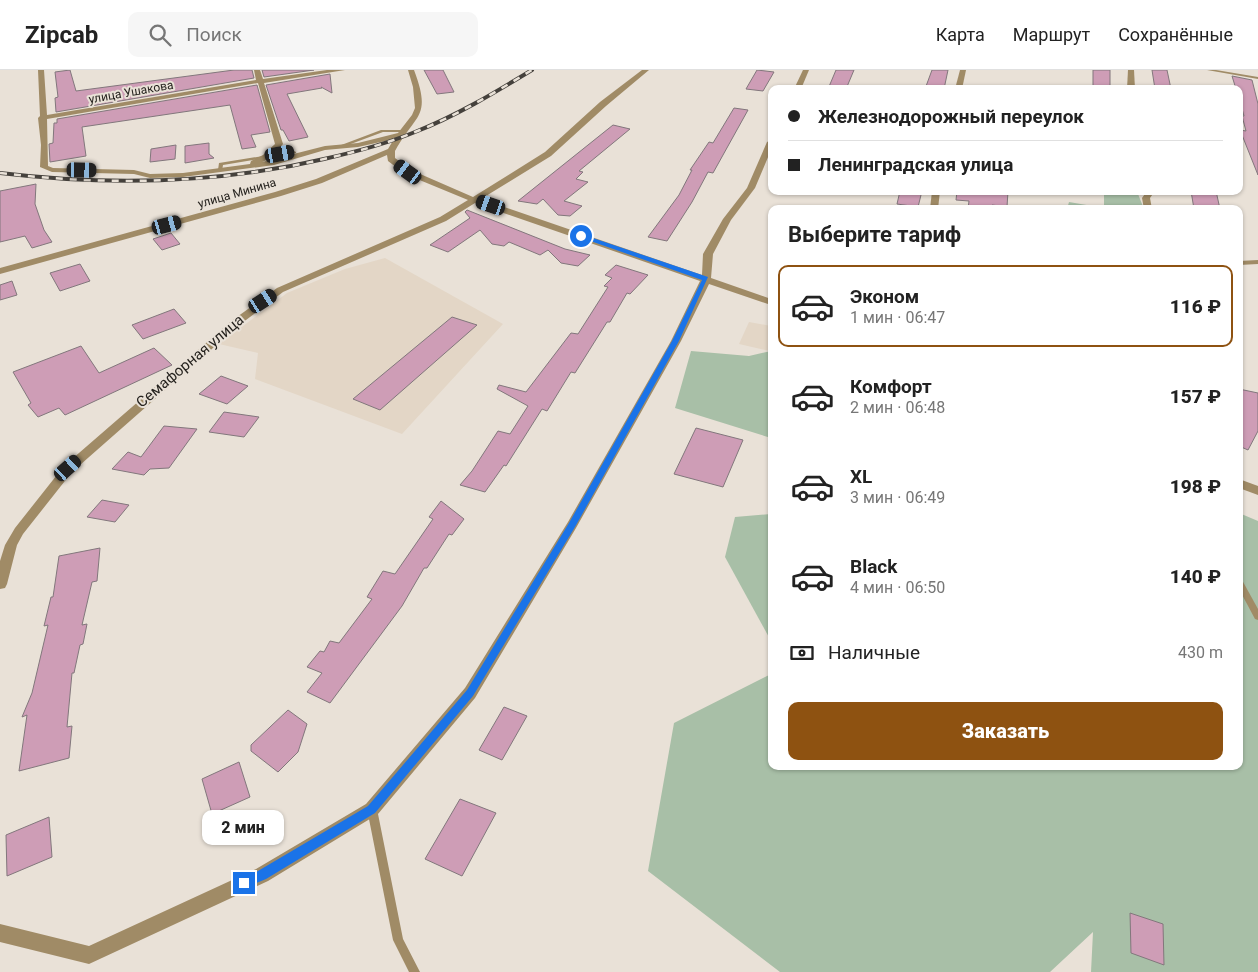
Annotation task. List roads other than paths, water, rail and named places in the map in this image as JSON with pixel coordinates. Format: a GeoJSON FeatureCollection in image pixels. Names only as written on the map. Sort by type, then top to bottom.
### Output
{"type":"FeatureCollection","features":[{"type":"Feature","properties":{"kind":"street"},"geometry":{"type":"LineString","coordinates":[[42,70],[42,118]]}},
{"type":"Feature","properties":{"kind":"street"},"geometry":{"type":"LineString","coordinates":[[257,70],[279,144],[284,149],[306,153]]}},
{"type":"Feature","properties":{"kind":"street","name":"улица Ушакова"},"geometry":{"type":"LineString","coordinates":[[42,118],[260,81],[342,70]]}},
{"type":"Feature","properties":{"kind":"street"},"geometry":{"type":"LineString","coordinates":[[411,70],[421,99],[416,116],[402,133],[391,151],[391,159],[408,172],[452,192],[768,301]]}},
{"type":"Feature","properties":{"kind":"street","name":"Семафорная улица"},"geometry":{"type":"LineString","coordinates":[[0,584],[11,545],[19,531],[68,468],[234,324],[280,290],[443,220],[473,199],[548,154],[603,104],[646,70]]}},
{"type":"Feature","properties":{"kind":"street"},"geometry":{"type":"LineString","coordinates":[[798,85],[806,70]]}},
{"type":"Feature","properties":{"kind":"street"},"geometry":{"type":"LineString","coordinates":[[959,85],[962,70]]}},
{"type":"Feature","properties":{"kind":"street"},"geometry":{"type":"LineString","coordinates":[[1131,70],[1131,85]]}},
{"type":"Feature","properties":{"kind":"street","name":"улица Минина"},"geometry":{"type":"LineString","coordinates":[[42,118],[45,145],[44,167],[52,170],[134,172],[150,176],[183,175],[274,163],[306,153],[358,145],[402,133]]}},
{"type":"Feature","properties":{"kind":"street"},"geometry":{"type":"LineString","coordinates":[[248,167],[266,157],[279,144]]}},
{"type":"Feature","properties":{"kind":"street"},"geometry":{"type":"LineString","coordinates":[[0,933],[89,956],[262,875],[372,810],[470,693],[572,525],[676,341],[706,279],[708,254],[726,219],[751,188],[768,149]]}},
{"type":"Feature","properties":{"kind":"street","name":"улица Минина"},"geometry":{"type":"LineString","coordinates":[[0,271],[278,194],[319,181],[391,151]]}},
{"type":"Feature","properties":{"kind":"street"},"geometry":{"type":"LineString","coordinates":[[1243,485],[1258,491]]}},
{"type":"Feature","properties":{"kind":"lane"},"geometry":{"type":"LineString","coordinates":[[1209,70],[1258,78]]}},
{"type":"Feature","properties":{"kind":"lane"},"geometry":{"type":"LineString","coordinates":[[220,170],[221,164],[294,152]]}},
{"type":"Feature","properties":{"kind":"lane"},"geometry":{"type":"LineString","coordinates":[[1243,263],[1258,262]]}},
{"type":"Feature","properties":{"kind":"lane"},"geometry":{"type":"LineString","coordinates":[[1243,589],[1258,617]]}},
{"type":"Feature","properties":{"kind":"lane"},"geometry":{"type":"LineString","coordinates":[[372,810],[398,940],[415,972]]}},
{"type":"Feature","properties":{"kind":"railway"},"geometry":{"type":"LineString","coordinates":[[0,173],[82,180],[122,181],[203,178],[244,174],[284,167],[359,151],[430,126],[489,96],[532,70]]}}]}
